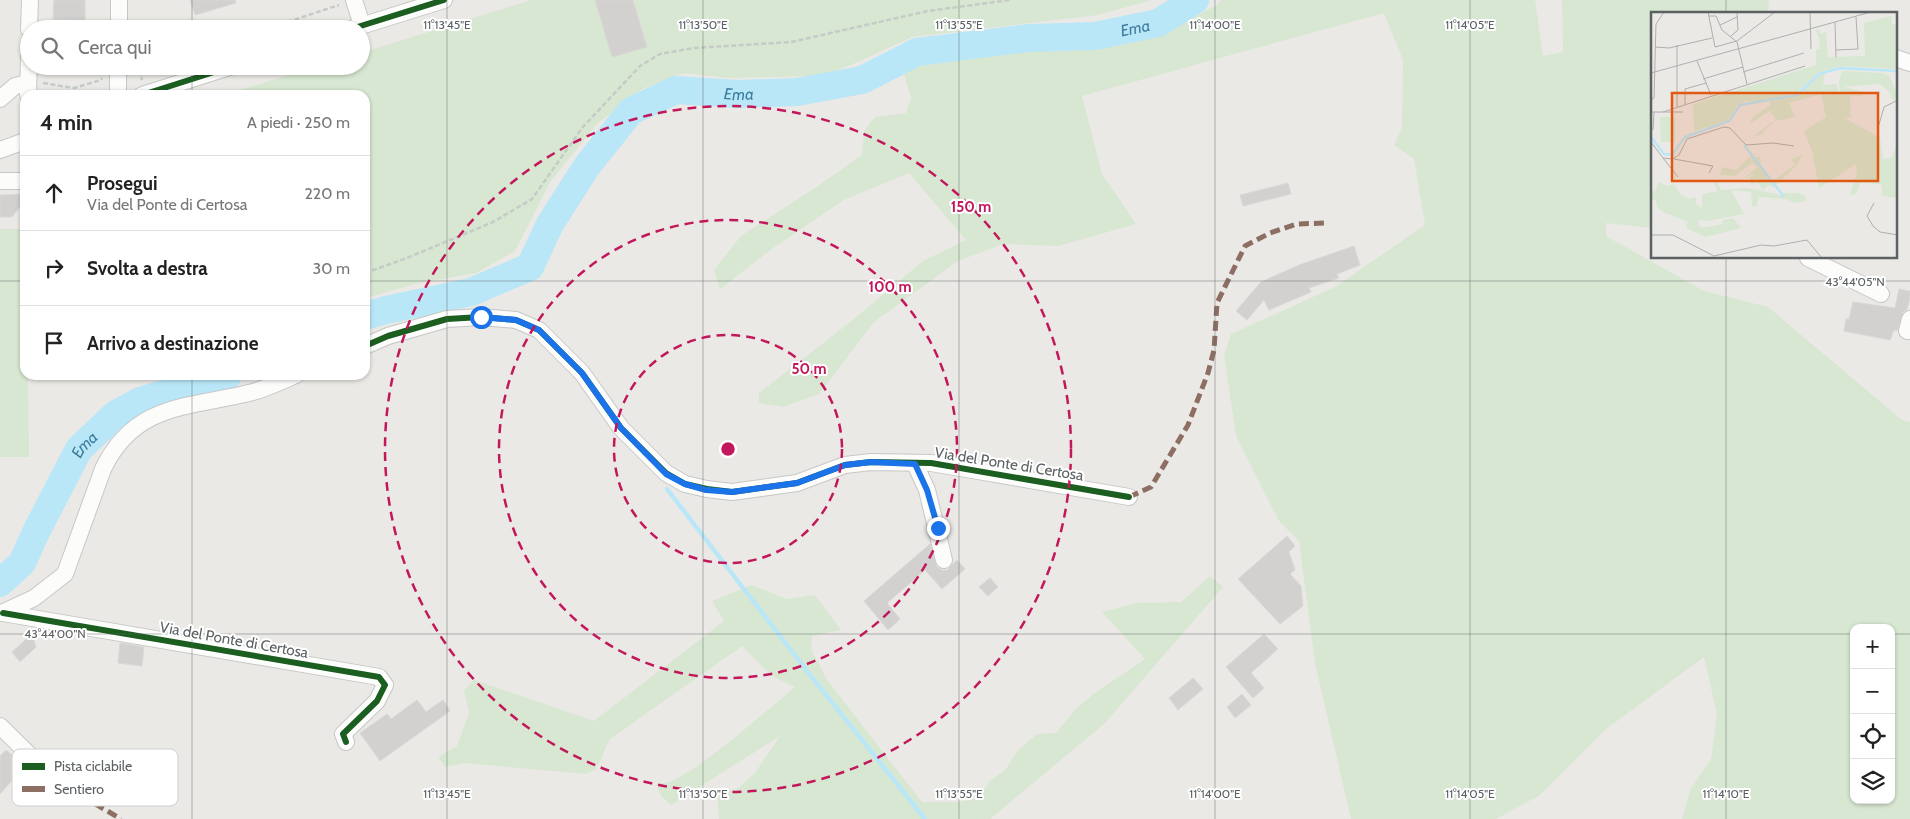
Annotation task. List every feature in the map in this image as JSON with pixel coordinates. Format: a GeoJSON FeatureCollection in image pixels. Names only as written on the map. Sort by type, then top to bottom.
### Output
{"type":"FeatureCollection","features":[{"type":"Feature","properties":{"kind":"street"},"geometry":{"type":"LineString","coordinates":[[29,20],[30,0]]}},
{"type":"Feature","properties":{"kind":"street"},"geometry":{"type":"LineString","coordinates":[[119,0],[119,20]]}},
{"type":"Feature","properties":{"kind":"street"},"geometry":{"type":"LineString","coordinates":[[370,23],[444,0]]}},
{"type":"Feature","properties":{"kind":"street"},"geometry":{"type":"LineString","coordinates":[[346,3],[354,20]]}},
{"type":"Feature","properties":{"kind":"street"},"geometry":{"type":"LineString","coordinates":[[1898,59],[1910,63]]}},
{"type":"Feature","properties":{"kind":"street"},"geometry":{"type":"LineString","coordinates":[[118,75],[118,90]]}},
{"type":"Feature","properties":{"kind":"street"},"geometry":{"type":"LineString","coordinates":[[158,90],[205,75]]}},
{"type":"Feature","properties":{"kind":"street"},"geometry":{"type":"LineString","coordinates":[[0,99],[15,86],[32,85]]}},
{"type":"Feature","properties":{"kind":"street"},"geometry":{"type":"LineString","coordinates":[[0,150],[20,143]]}},
{"type":"Feature","properties":{"kind":"street"},"geometry":{"type":"LineString","coordinates":[[0,181],[20,181]]}},
{"type":"Feature","properties":{"kind":"street"},"geometry":{"type":"LineString","coordinates":[[1810,259],[1881,294]]}},
{"type":"Feature","properties":{"kind":"street","name":"Via del Ponte di Certosa"},"geometry":{"type":"LineString","coordinates":[[370,344],[388,336],[446,319],[481,317],[516,320],[539,330],[582,373],[621,428],[666,474],[685,484],[706,490],[732,492],[797,483],[845,465],[871,462],[931,463],[1129,497]]}},
{"type":"Feature","properties":{"kind":"street","name":"Via del Ponte di Certosa"},"geometry":{"type":"LineString","coordinates":[[2,613],[34,598],[65,574],[110,453],[137,425],[159,413],[254,391],[283,380]]}},
{"type":"Feature","properties":{"kind":"street"},"geometry":{"type":"LineString","coordinates":[[915,464],[927,490],[944,560]]}},
{"type":"Feature","properties":{"kind":"street","name":"Via del Ponte di Certosa"},"geometry":{"type":"LineString","coordinates":[[2,613],[379,677],[384,685],[377,701],[343,734],[346,742]]}},
{"type":"Feature","properties":{"kind":"street"},"geometry":{"type":"LineString","coordinates":[[0,726],[23,749]]}},
{"type":"Feature","properties":{"kind":"path"},"geometry":{"type":"LineString","coordinates":[[370,271],[493,222],[532,199],[582,128],[640,66],[660,54],[694,48],[791,42],[928,11],[1010,0]]}},
{"type":"Feature","properties":{"kind":"path"},"geometry":{"type":"LineString","coordinates":[[294,20],[346,3]]}},
{"type":"Feature","properties":{"kind":"path"},"geometry":{"type":"LineString","coordinates":[[32,85],[44,84],[74,88],[101,80],[102,75]]}},
{"type":"Feature","properties":{"kind":"green space"},"geometry":{"type":"Polygon","coordinates":[[[531,0],[1152,0],[1098,15],[912,37],[822,76],[727,78],[684,73],[642,89],[597,124],[550,182],[515,251],[476,273],[415,284],[370,297],[370,90],[240,90],[288,75],[370,75],[370,50],[531,0]]]}},
{"type":"Feature","properties":{"kind":"green space"},"geometry":{"type":"Polygon","coordinates":[[[1221,0],[1535,0],[1543,56],[1563,52],[1562,0],[1769,0],[1768,12],[1651,12],[1651,228],[1606,223],[1606,236],[1704,291],[1768,307],[1902,420],[1910,422],[1910,819],[1682,819],[1690,790],[1711,759],[1717,714],[1704,657],[1606,729],[1540,795],[1496,819],[1351,819],[1315,663],[1299,541],[1279,521],[1236,436],[1224,355],[1231,334],[1335,287],[1425,225],[1414,159],[1394,145],[1402,127],[1403,60],[1384,13],[1082,96],[1102,174],[1136,224],[1058,246],[1003,244],[958,261],[874,322],[819,394],[783,407],[759,403],[759,393],[854,319],[923,261],[966,240],[909,173],[844,200],[773,248],[720,289],[714,270],[741,236],[862,155],[864,131],[875,117],[906,113],[911,98],[904,74],[926,60],[1048,49],[1168,31],[1217,5],[1221,0]]]}},
{"type":"Feature","properties":{"kind":"green space"},"geometry":{"type":"Polygon","coordinates":[[[0,229],[20,229],[20,380],[28,380],[29,457],[0,457],[0,229]]]}},
{"type":"Feature","properties":{"kind":"green space"},"geometry":{"type":"Polygon","coordinates":[[[1210,576],[1223,587],[1104,724],[990,819],[719,819],[717,792],[737,789],[755,773],[780,736],[671,805],[661,796],[656,784],[671,782],[698,766],[795,687],[772,676],[742,646],[610,739],[596,769],[585,774],[466,763],[445,767],[438,757],[457,746],[469,713],[464,690],[474,680],[594,721],[724,621],[712,601],[752,585],[786,599],[815,595],[841,630],[812,636],[811,649],[827,680],[922,802],[960,802],[978,798],[990,781],[1006,769],[1018,750],[1037,734],[1056,733],[1075,710],[1092,695],[1145,659],[1102,612],[1137,603],[1181,602],[1210,576]]]}},
{"type":"Feature","properties":{"kind":"building"},"geometry":{"type":"Polygon","coordinates":[[[54,0],[85,0],[85,20],[53,19],[54,0]]]}},
{"type":"Feature","properties":{"kind":"building"},"geometry":{"type":"Polygon","coordinates":[[[190,0],[235,0],[236,3],[195,15],[190,0]]]}},
{"type":"Feature","properties":{"kind":"building"},"geometry":{"type":"Polygon","coordinates":[[[595,0],[633,0],[647,47],[612,57],[595,0]]]}},
{"type":"Feature","properties":{"kind":"building"},"geometry":{"type":"Polygon","coordinates":[[[1288,183],[1291,194],[1243,206],[1240,195],[1288,183]]]}},
{"type":"Feature","properties":{"kind":"building"},"geometry":{"type":"Polygon","coordinates":[[[20,194],[20,207],[12,217],[0,217],[0,195],[20,194]]]}},
{"type":"Feature","properties":{"kind":"building"},"geometry":{"type":"Polygon","coordinates":[[[1354,246],[1360,265],[1337,274],[1339,278],[1309,288],[1311,292],[1269,310],[1264,300],[1247,320],[1236,311],[1261,282],[1299,265],[1354,246]]]}},
{"type":"Feature","properties":{"kind":"building"},"geometry":{"type":"Polygon","coordinates":[[[1899,289],[1910,291],[1910,298],[1897,331],[1894,330],[1890,340],[1844,331],[1846,319],[1849,319],[1853,302],[1895,308],[1899,289]]]}},
{"type":"Feature","properties":{"kind":"building"},"geometry":{"type":"Polygon","coordinates":[[[1287,536],[1295,546],[1289,552],[1295,570],[1290,574],[1301,586],[1303,606],[1280,624],[1238,579],[1287,536]]]}},
{"type":"Feature","properties":{"kind":"building"},"geometry":{"type":"Polygon","coordinates":[[[930,544],[937,567],[947,570],[957,560],[965,569],[942,589],[925,570],[887,603],[900,619],[888,630],[864,601],[930,544]]]}},
{"type":"Feature","properties":{"kind":"building"},"geometry":{"type":"Polygon","coordinates":[[[990,578],[998,587],[988,596],[979,587],[990,578]]]}},
{"type":"Feature","properties":{"kind":"building"},"geometry":{"type":"Polygon","coordinates":[[[32,634],[36,647],[20,662],[12,652],[32,634]]]}},
{"type":"Feature","properties":{"kind":"building"},"geometry":{"type":"Polygon","coordinates":[[[1264,634],[1278,649],[1251,673],[1264,688],[1253,698],[1226,667],[1264,634]]]}},
{"type":"Feature","properties":{"kind":"building"},"geometry":{"type":"Polygon","coordinates":[[[120,643],[144,647],[142,666],[118,663],[120,643]]]}},
{"type":"Feature","properties":{"kind":"building"},"geometry":{"type":"Polygon","coordinates":[[[1193,678],[1203,689],[1178,710],[1169,698],[1193,678]]]}},
{"type":"Feature","properties":{"kind":"building"},"geometry":{"type":"Polygon","coordinates":[[[1242,694],[1251,705],[1235,718],[1227,707],[1242,694]]]}},
{"type":"Feature","properties":{"kind":"building"},"geometry":{"type":"Polygon","coordinates":[[[417,700],[426,712],[443,700],[450,711],[380,761],[360,733],[387,714],[391,719],[417,700]]]}},
{"type":"Feature","properties":{"kind":"building"},"geometry":{"type":"Polygon","coordinates":[[[6,750],[12,755],[12,781],[0,794],[0,756],[6,750]]]}},
{"type":"Feature","properties":{"kind":"waterway","name":"Ema"},"geometry":{"type":"LineString","coordinates":[[370,315],[471,292],[530,267],[550,224],[587,166],[631,111],[676,90],[737,94],[797,92],[862,80],[917,52],[1028,38],[1095,36],[1158,23],[1195,0]]}},
{"type":"Feature","properties":{"kind":"waterway","name":"Ema"},"geometry":{"type":"LineString","coordinates":[[0,583],[22,563],[79,449],[116,414],[140,401],[211,380]]}},
{"type":"Feature","properties":{"kind":"waterway"},"geometry":{"type":"LineString","coordinates":[[667,489],[807,671],[925,819]]}},
{"type":"Feature","properties":{"kind":"marked path"},"geometry":{"type":"LineString","coordinates":[[1129,497],[1151,487],[1188,425],[1208,373],[1214,350],[1217,303],[1245,246],[1270,233],[1297,224],[1325,223]]}},
{"type":"Feature","properties":{"kind":"marked path"},"geometry":{"type":"LineString","coordinates":[[99,806],[121,819]]}},
{"type":"Feature","properties":{"kind":"cycle path"},"geometry":{"type":"LineString","coordinates":[[370,23],[444,0]]}},
{"type":"Feature","properties":{"kind":"cycle path"},"geometry":{"type":"LineString","coordinates":[[158,90],[205,75]]}},
{"type":"Feature","properties":{"kind":"cycle path"},"geometry":{"type":"LineString","coordinates":[[370,344],[388,336],[447,319],[481,317],[516,320],[539,330],[582,373],[621,428],[666,473],[685,484],[707,489],[732,492],[797,483],[845,465],[871,462],[931,463],[1129,497]]}},
{"type":"Feature","properties":{"kind":"cycle path"},"geometry":{"type":"LineString","coordinates":[[3,613],[379,677],[385,685],[377,701],[343,734],[346,742]]}},
{"type":"Feature","properties":{"kind":"route"},"geometry":{"type":"LineString","coordinates":[[481,317],[516,320],[539,330],[582,373],[621,428],[666,474],[685,484],[706,490],[732,492],[797,483],[845,465],[871,462],[915,464],[927,490],[938,528]]}}]}
